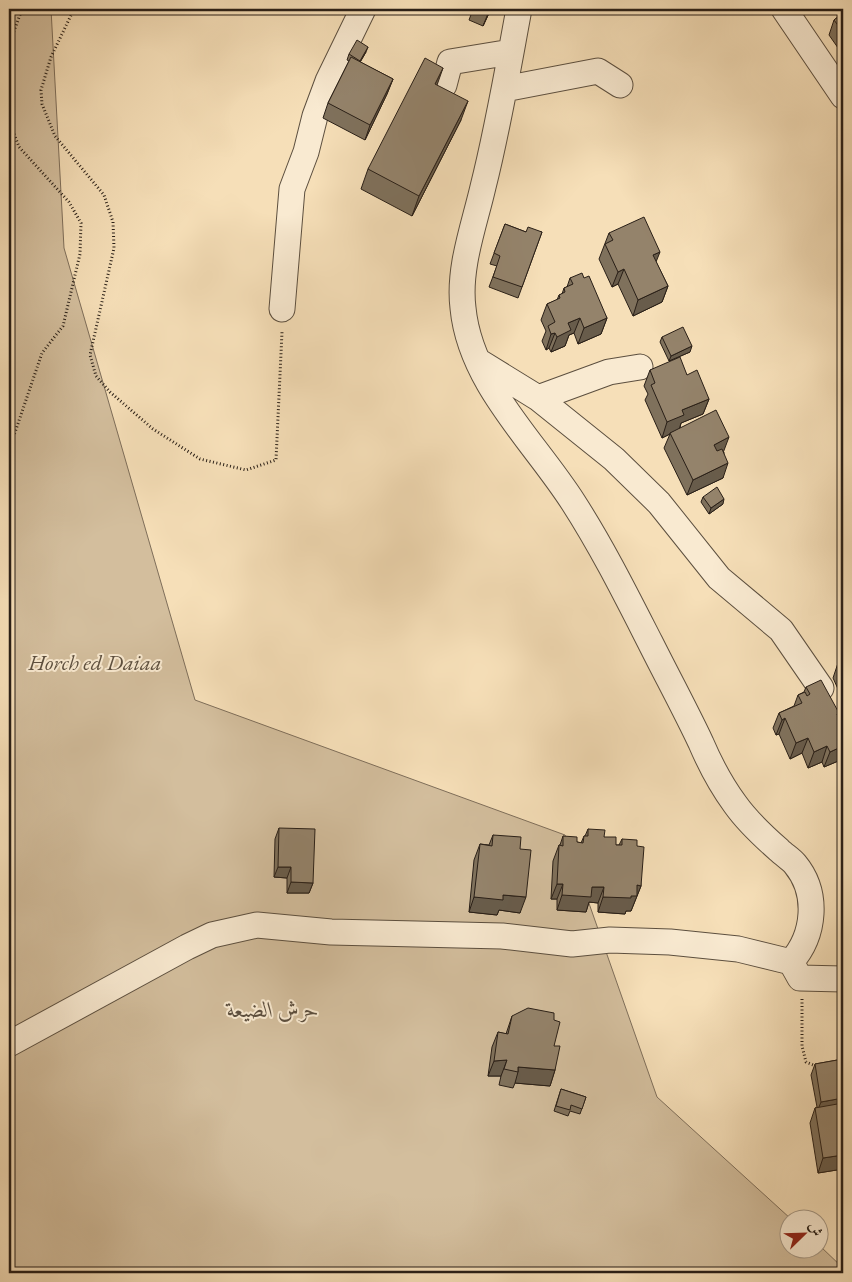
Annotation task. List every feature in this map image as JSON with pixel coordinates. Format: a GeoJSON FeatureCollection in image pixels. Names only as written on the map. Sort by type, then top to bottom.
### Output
{"type":"FeatureCollection","features":[{"type":"Feature","properties":{"kind":"street"},"geometry":{"type":"LineString","coordinates":[[282,308],[292,189],[306,152],[315,116],[328,81],[363,9]]}},
{"type":"Feature","properties":{"kind":"street"},"geometry":{"type":"LineString","coordinates":[[519,9],[504,89],[465,261],[462,307],[476,360],[507,411],[573,502],[597,542],[656,652],[710,765],[734,803],[759,832],[795,864],[810,898],[812,922],[800,952],[796,970]]}},
{"type":"Feature","properties":{"kind":"street"},"geometry":{"type":"LineString","coordinates":[[784,9],[843,96]]}},
{"type":"Feature","properties":{"kind":"street"},"geometry":{"type":"LineString","coordinates":[[444,86],[450,62],[511,52]]}},
{"type":"Feature","properties":{"kind":"street"},"geometry":{"type":"LineString","coordinates":[[504,89],[598,71],[620,85]]}},
{"type":"Feature","properties":{"kind":"street"},"geometry":{"type":"LineString","coordinates":[[476,360],[538,398],[614,459],[659,503],[720,578],[781,630],[821,688]]}},
{"type":"Feature","properties":{"kind":"street"},"geometry":{"type":"LineString","coordinates":[[538,398],[609,372],[640,367]]}},
{"type":"Feature","properties":{"kind":"street"},"geometry":{"type":"LineString","coordinates":[[9,1044],[187,947],[212,936],[257,925],[331,932],[502,936],[572,944],[610,940],[670,942],[738,949],[796,970],[843,979]]}},
{"type":"Feature","properties":{"kind":"path"},"geometry":{"type":"LineString","coordinates":[[9,45],[22,9]]}},
{"type":"Feature","properties":{"kind":"path"},"geometry":{"type":"LineString","coordinates":[[74,9],[51,56],[41,90],[42,104],[54,136],[104,195],[113,222],[114,248],[90,355],[96,376],[110,392],[153,429],[200,459],[246,470],[276,460],[282,308]]}},
{"type":"Feature","properties":{"kind":"path"},"geometry":{"type":"LineString","coordinates":[[9,121],[19,146],[69,202],[81,223],[80,254],[63,326],[42,353],[9,450]]}},
{"type":"Feature","properties":{"kind":"path"},"geometry":{"type":"LineString","coordinates":[[796,970],[802,990],[802,1046],[806,1062],[820,1068]]}},
{"type":"Feature","properties":{"kind":"green space","name":"حرش الضيعة"},"geometry":{"type":"Polygon","coordinates":[[[9,9],[51,9],[64,248],[195,700],[565,835],[657,1097],[781,1210],[780,1260],[830,1260],[830,1256],[843,1268],[843,1273],[9,1273],[9,9]]]}},
{"type":"Feature","properties":{"kind":"building"},"geometry":{"type":"Polygon","coordinates":[[[843,13],[843,32],[834,20],[843,13]]]}},
{"type":"Feature","properties":{"kind":"building"},"geometry":{"type":"Polygon","coordinates":[[[357,40],[368,47],[360,61],[349,54],[357,40]]]}},
{"type":"Feature","properties":{"kind":"building"},"geometry":{"type":"Polygon","coordinates":[[[351,57],[393,79],[370,125],[328,103],[351,57]]]}},
{"type":"Feature","properties":{"kind":"building"},"geometry":{"type":"Polygon","coordinates":[[[425,58],[443,68],[435,84],[468,101],[419,196],[368,169],[425,58]]]}},
{"type":"Feature","properties":{"kind":"building"},"geometry":{"type":"Polygon","coordinates":[[[644,217],[660,252],[653,255],[668,286],[638,300],[624,269],[618,272],[605,244],[613,240],[609,233],[644,217]]]}},
{"type":"Feature","properties":{"kind":"building"},"geometry":{"type":"Polygon","coordinates":[[[505,224],[526,232],[528,227],[542,232],[522,287],[493,277],[500,256],[494,253],[505,224]]]}},
{"type":"Feature","properties":{"kind":"building"},"geometry":{"type":"Polygon","coordinates":[[[582,273],[584,278],[589,276],[607,318],[584,328],[580,318],[568,323],[571,330],[557,337],[555,333],[551,334],[548,326],[555,322],[547,304],[560,298],[559,295],[565,292],[564,288],[573,284],[570,278],[582,273]]]}},
{"type":"Feature","properties":{"kind":"building"},"geometry":{"type":"Polygon","coordinates":[[[683,327],[692,346],[671,356],[662,337],[683,327]]]}},
{"type":"Feature","properties":{"kind":"building"},"geometry":{"type":"Polygon","coordinates":[[[680,357],[687,375],[697,370],[709,399],[682,410],[684,415],[667,422],[651,385],[655,383],[650,370],[680,357]]]}},
{"type":"Feature","properties":{"kind":"building"},"geometry":{"type":"Polygon","coordinates":[[[716,410],[729,437],[714,445],[717,451],[722,449],[728,463],[693,480],[670,433],[716,410]]]}},
{"type":"Feature","properties":{"kind":"building"},"geometry":{"type":"Polygon","coordinates":[[[717,487],[724,499],[711,508],[703,497],[717,487]]]}},
{"type":"Feature","properties":{"kind":"building"},"geometry":{"type":"Polygon","coordinates":[[[843,660],[843,673],[838,663],[843,660]]]}},
{"type":"Feature","properties":{"kind":"building"},"geometry":{"type":"Polygon","coordinates":[[[821,680],[839,713],[837,714],[843,729],[843,746],[830,752],[827,746],[814,752],[808,738],[796,743],[785,718],[782,720],[779,713],[802,703],[798,695],[805,692],[807,696],[810,694],[806,687],[821,680]]]}},
{"type":"Feature","properties":{"kind":"building"},"geometry":{"type":"Polygon","coordinates":[[[279,828],[315,829],[313,883],[291,882],[291,867],[278,867],[279,828]]]}},
{"type":"Feature","properties":{"kind":"building"},"geometry":{"type":"Polygon","coordinates":[[[588,829],[605,830],[604,837],[616,837],[616,845],[622,845],[622,839],[637,840],[637,846],[644,847],[641,886],[637,885],[637,896],[631,896],[631,898],[603,897],[604,887],[592,887],[591,897],[562,895],[563,884],[557,884],[559,845],[563,846],[563,836],[577,837],[577,842],[583,843],[584,836],[588,836],[588,829]]]}},
{"type":"Feature","properties":{"kind":"building"},"geometry":{"type":"Polygon","coordinates":[[[493,835],[521,837],[520,849],[531,850],[526,897],[503,895],[503,900],[474,897],[480,844],[492,846],[493,835]]]}},
{"type":"Feature","properties":{"kind":"building"},"geometry":{"type":"Polygon","coordinates":[[[528,1008],[554,1013],[554,1020],[560,1022],[554,1046],[560,1046],[555,1070],[518,1067],[518,1072],[504,1069],[507,1060],[494,1061],[498,1032],[508,1034],[512,1016],[528,1008]]]}},
{"type":"Feature","properties":{"kind":"building"},"geometry":{"type":"Polygon","coordinates":[[[843,1059],[843,1098],[821,1102],[815,1064],[843,1059]]]}},
{"type":"Feature","properties":{"kind":"building"},"geometry":{"type":"Polygon","coordinates":[[[561,1089],[586,1097],[582,1109],[571,1105],[570,1110],[556,1106],[561,1089]]]}},
{"type":"Feature","properties":{"kind":"building"},"geometry":{"type":"Polygon","coordinates":[[[843,1103],[843,1155],[823,1158],[815,1108],[843,1103]]]}},
{"type":"Feature","properties":{"kind":"park label","name":"Horch ed Daiaa"},"geometry":{"type":"Point","coordinates":[95,662]}}]}
